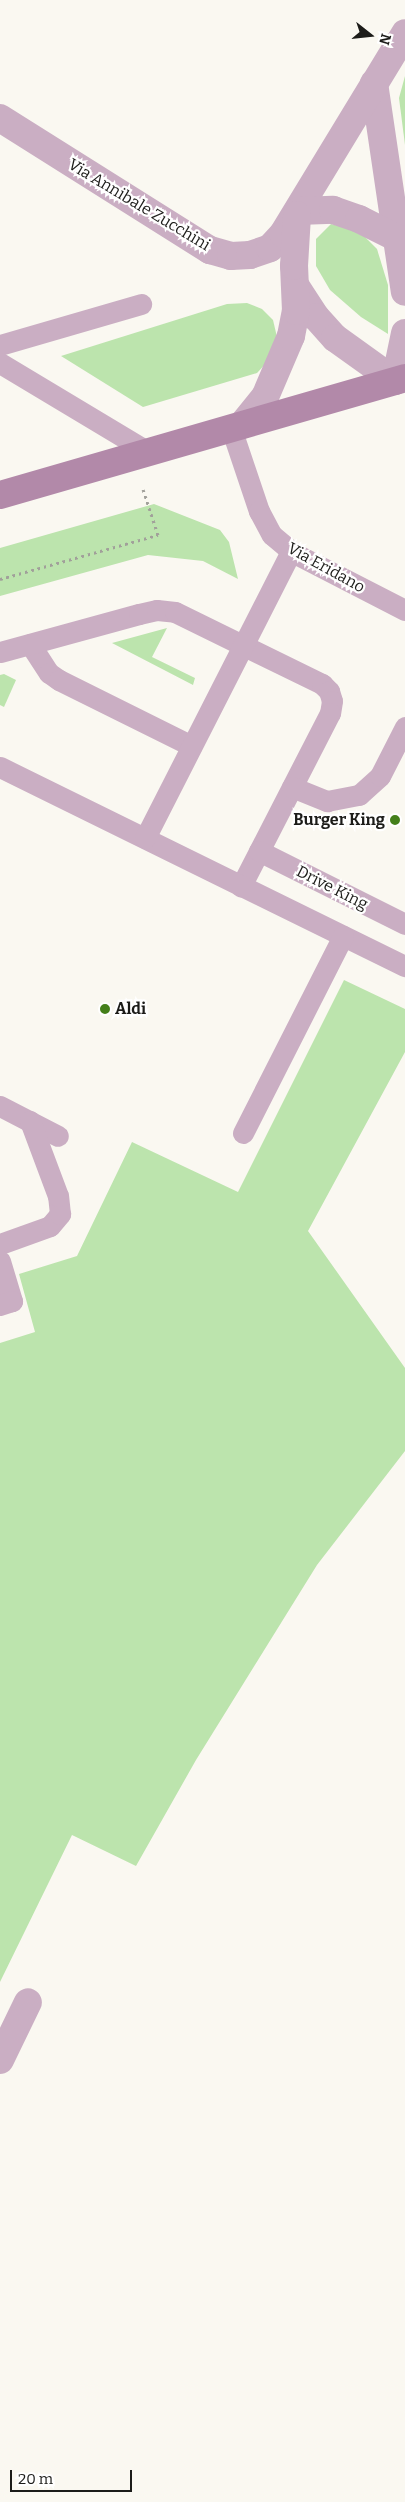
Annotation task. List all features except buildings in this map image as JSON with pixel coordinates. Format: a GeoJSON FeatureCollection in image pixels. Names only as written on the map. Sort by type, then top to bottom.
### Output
{"type":"FeatureCollection","features":[{"type":"Feature","properties":{"kind":"main road"},"geometry":{"type":"LineString","coordinates":[[0,495],[400,379]]}},
{"type":"Feature","properties":{"kind":"street","name":"Via Annibale Zucchini"},"geometry":{"type":"LineString","coordinates":[[0,118],[172,228],[224,254],[250,255],[270,248],[298,210],[405,33]]}},
{"type":"Feature","properties":{"kind":"street"},"geometry":{"type":"LineString","coordinates":[[374,83],[401,240],[405,292]]}},
{"type":"Feature","properties":{"kind":"street","name":"Via Annibale Zucchini"},"geometry":{"type":"LineString","coordinates":[[236,426],[265,397],[278,372],[291,336],[295,285],[294,245],[298,210]]}},
{"type":"Feature","properties":{"kind":"street"},"geometry":{"type":"LineString","coordinates":[[298,210],[333,210],[359,219],[401,240]]}},
{"type":"Feature","properties":{"kind":"street"},"geometry":{"type":"LineString","coordinates":[[295,285],[316,317],[336,338],[400,379],[405,333]]}},
{"type":"Feature","properties":{"kind":"street"},"geometry":{"type":"LineString","coordinates":[[0,2060],[28,2002]]}},
{"type":"Feature","properties":{"kind":"lane"},"geometry":{"type":"LineString","coordinates":[[0,345],[141,304]]}},
{"type":"Feature","properties":{"kind":"lane"},"geometry":{"type":"LineString","coordinates":[[0,363],[140,454]]}},
{"type":"Feature","properties":{"kind":"lane","name":"Via Eridano"},"geometry":{"type":"LineString","coordinates":[[236,426],[263,522],[291,551],[405,610]]}},
{"type":"Feature","properties":{"kind":"lane"},"geometry":{"type":"LineString","coordinates":[[145,838],[291,551]]}},
{"type":"Feature","properties":{"kind":"lane"},"geometry":{"type":"LineString","coordinates":[[0,652],[158,610],[182,614],[308,676],[329,692],[330,713],[242,886]]}},
{"type":"Feature","properties":{"kind":"lane"},"geometry":{"type":"LineString","coordinates":[[30,644],[43,665],[59,680],[192,746]]}},
{"type":"Feature","properties":{"kind":"lane"},"geometry":{"type":"LineString","coordinates":[[292,787],[327,801],[359,795],[380,776],[405,728]]}},
{"type":"Feature","properties":{"kind":"lane"},"geometry":{"type":"LineString","coordinates":[[0,767],[405,966]]}},
{"type":"Feature","properties":{"kind":"lane","name":"Drive King"},"geometry":{"type":"LineString","coordinates":[[259,851],[405,924]]}},
{"type":"Feature","properties":{"kind":"lane"},"geometry":{"type":"LineString","coordinates":[[243,1133],[343,936]]}},
{"type":"Feature","properties":{"kind":"lane"},"geometry":{"type":"LineString","coordinates":[[0,1106],[58,1136]]}},
{"type":"Feature","properties":{"kind":"lane"},"geometry":{"type":"LineString","coordinates":[[0,1244],[50,1226],[60,1214],[58,1196],[30,1121]]}},
{"type":"Feature","properties":{"kind":"lane"},"geometry":{"type":"LineString","coordinates":[[0,1261],[12,1301],[0,1305]]}},
{"type":"Feature","properties":{"kind":"path"},"geometry":{"type":"LineString","coordinates":[[0,579],[158,535],[140,454]]}},
{"type":"Feature","properties":{"kind":"green space"},"geometry":{"type":"Polygon","coordinates":[[[405,76],[405,145],[399,98],[405,76]]]}},
{"type":"Feature","properties":{"kind":"green space"},"geometry":{"type":"Polygon","coordinates":[[[331,224],[359,231],[377,249],[388,285],[388,334],[361,317],[330,290],[316,266],[316,239],[331,224]]]}},
{"type":"Feature","properties":{"kind":"green space"},"geometry":{"type":"Polygon","coordinates":[[[247,303],[262,309],[273,320],[277,337],[270,359],[257,373],[143,407],[61,356],[227,304],[247,303]]]}},
{"type":"Feature","properties":{"kind":"green space"},"geometry":{"type":"Polygon","coordinates":[[[154,504],[220,530],[229,542],[238,579],[203,561],[148,555],[0,596],[0,548],[154,504]]]}},
{"type":"Feature","properties":{"kind":"green space"},"geometry":{"type":"Polygon","coordinates":[[[167,628],[152,657],[195,678],[193,685],[112,643],[167,628]]]}},
{"type":"Feature","properties":{"kind":"green space"},"geometry":{"type":"Polygon","coordinates":[[[4,674],[16,680],[4,707],[0,705],[0,675],[4,674]]]}},
{"type":"Feature","properties":{"kind":"green space"},"geometry":{"type":"Polygon","coordinates":[[[344,980],[405,1009],[405,1052],[308,1231],[405,1368],[405,1451],[317,1565],[196,1760],[136,1866],[72,1835],[0,1982],[0,1343],[35,1332],[19,1274],[77,1256],[132,1142],[238,1192],[344,980]]]}},
{"type":"Feature","properties":{"kind":"place","name":"Burger King"},"geometry":{"type":"Point","coordinates":[395,820]}},
{"type":"Feature","properties":{"kind":"place","name":"Aldi"},"geometry":{"type":"Point","coordinates":[105,1009]}}]}
